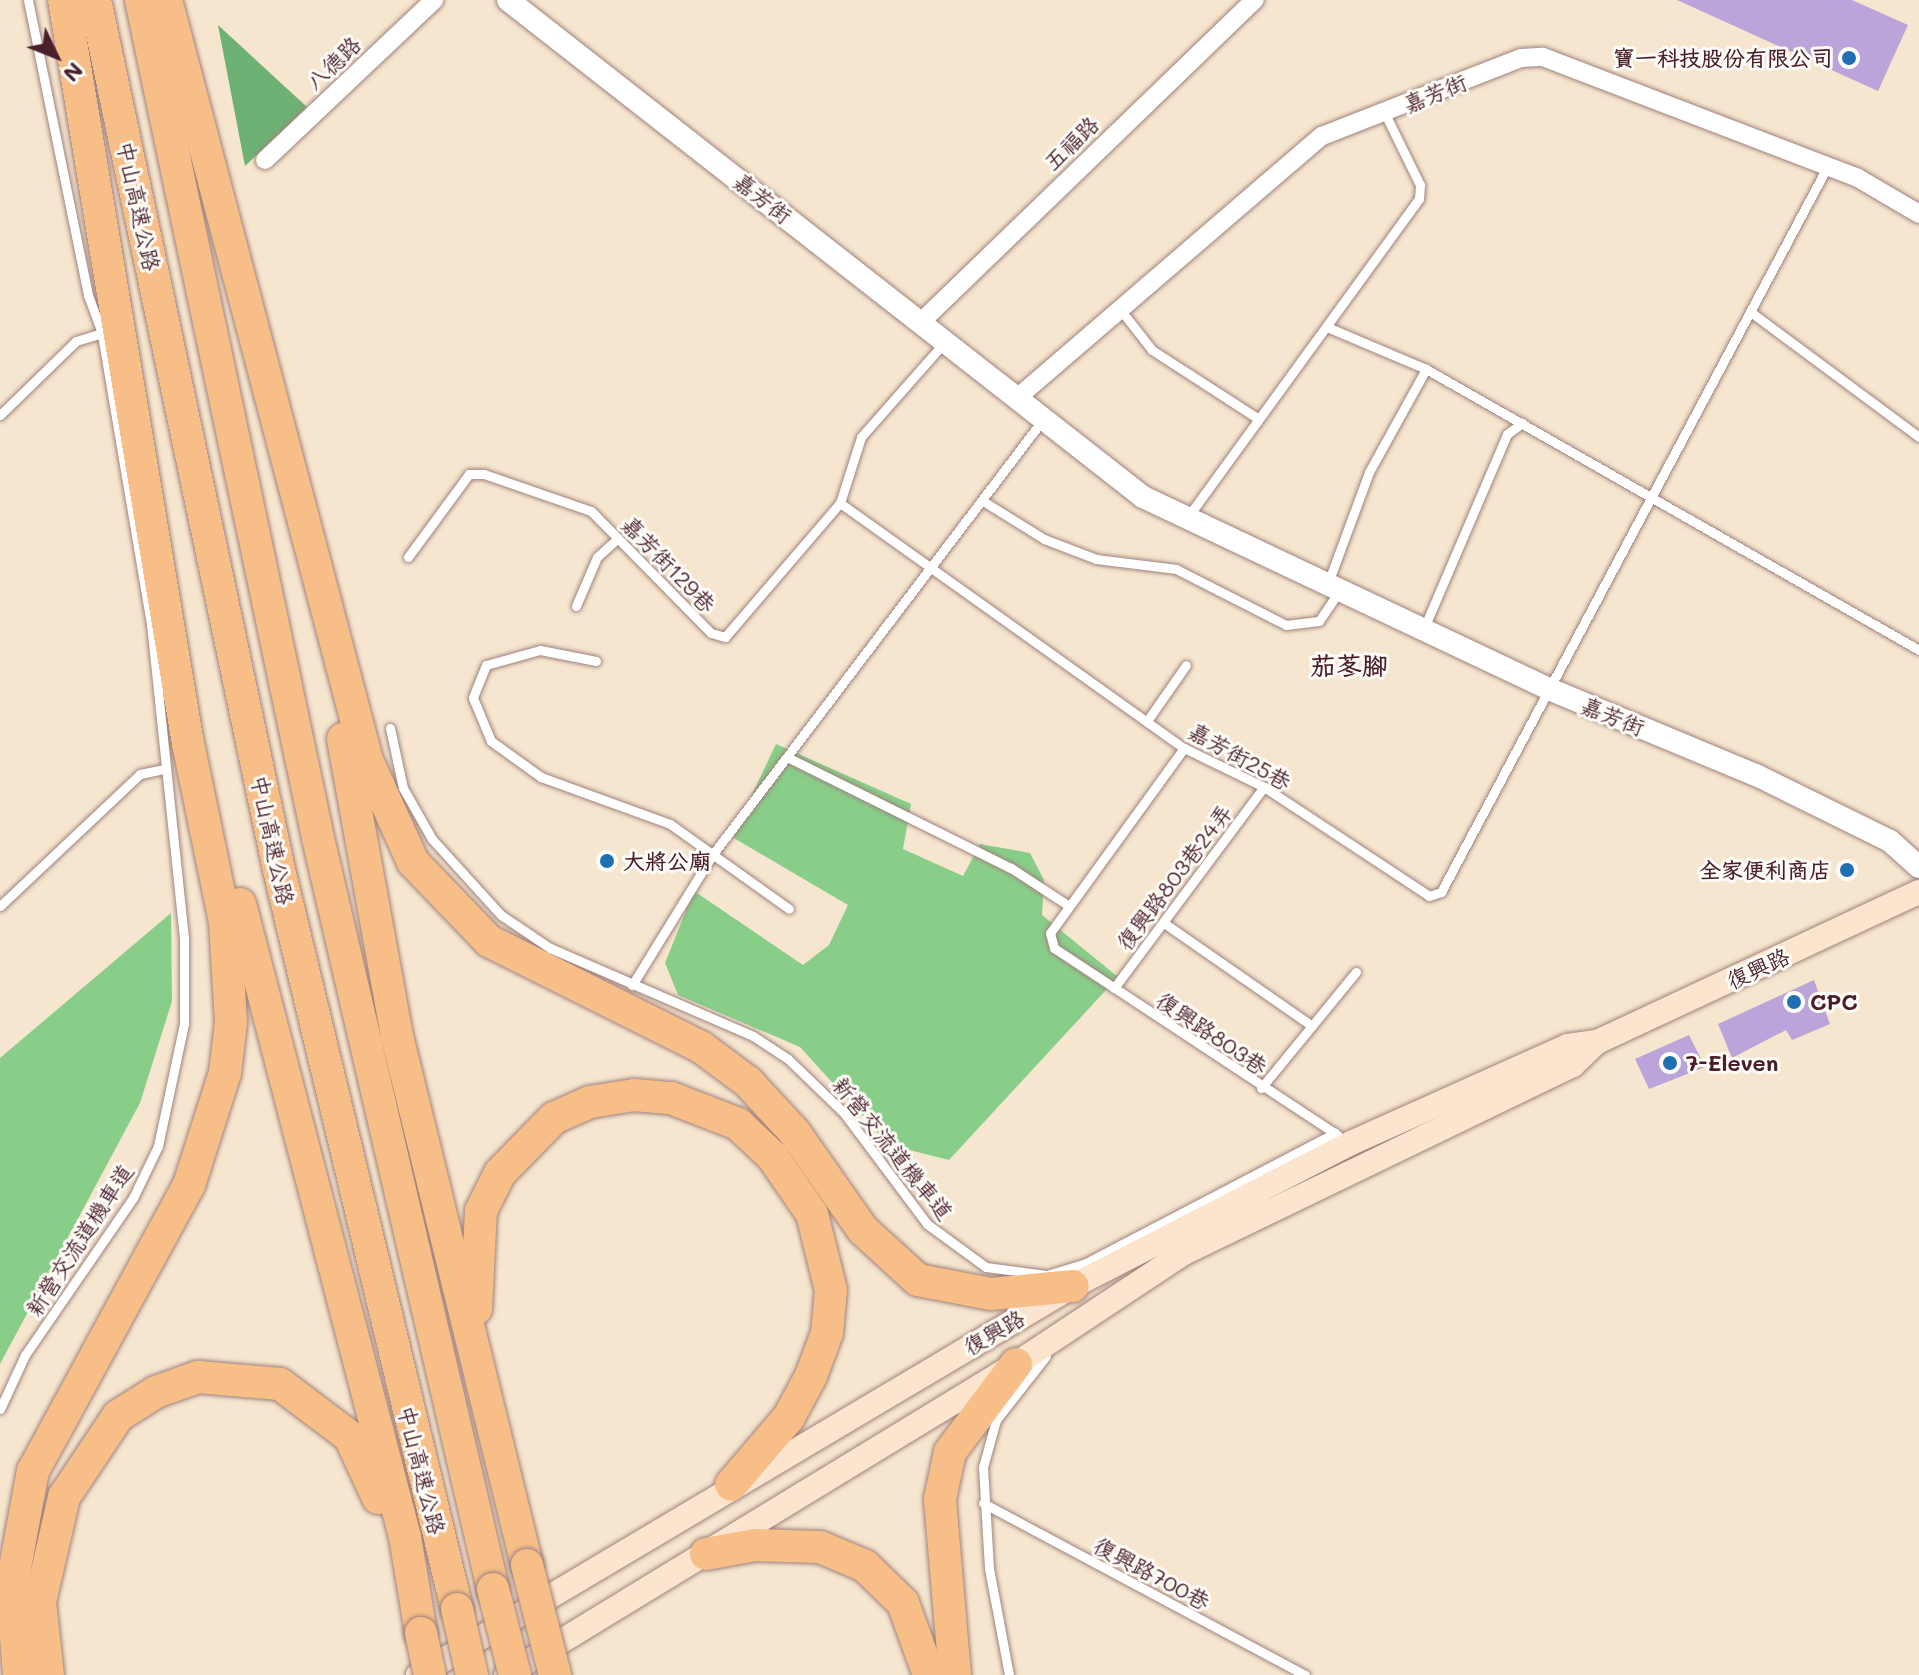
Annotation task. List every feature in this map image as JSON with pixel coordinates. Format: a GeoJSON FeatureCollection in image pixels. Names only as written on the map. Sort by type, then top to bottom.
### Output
{"type":"FeatureCollection","features":[{"type":"Feature","properties":{"kind":"highway"},"geometry":{"type":"LineString","coordinates":[[19,1675],[12,1584],[33,1471],[189,1185],[225,1073],[225,922],[64,0]]}},
{"type":"Feature","properties":{"kind":"highway","name":"中山高速公路"},"geometry":{"type":"LineString","coordinates":[[95,0],[280,874],[472,1675]]}},
{"type":"Feature","properties":{"kind":"highway","name":"中山高速公路"},"geometry":{"type":"LineString","coordinates":[[141,0],[322,853],[515,1675]]}},
{"type":"Feature","properties":{"kind":"highway"},"geometry":{"type":"LineString","coordinates":[[166,0],[322,597],[390,819],[451,907],[534,969],[660,1025],[748,1082],[795,1133],[863,1230],[918,1280],[991,1294],[1073,1286]]}},
{"type":"Feature","properties":{"kind":"highway"},"geometry":{"type":"LineString","coordinates":[[322,597],[397,1036],[555,1675]]}},
{"type":"Feature","properties":{"kind":"highway"},"geometry":{"type":"LineString","coordinates":[[182,684],[405,1537],[407,1575]]}},
{"type":"Feature","properties":{"kind":"highway"},"geometry":{"type":"LineString","coordinates":[[478,1364],[474,1260],[481,1211],[527,1140],[590,1102],[634,1095],[707,1109],[738,1124],[795,1185],[825,1246],[831,1290],[827,1333],[811,1376],[789,1417],[731,1485]]}},
{"type":"Feature","properties":{"kind":"highway"},"geometry":{"type":"LineString","coordinates":[[955,1675],[940,1499],[950,1452],[1016,1364]]}},
{"type":"Feature","properties":{"kind":"highway"},"geometry":{"type":"LineString","coordinates":[[48,1675],[40,1602],[64,1497],[118,1416],[198,1377],[280,1384],[318,1406],[350,1437],[407,1575],[430,1675]]}},
{"type":"Feature","properties":{"kind":"highway"},"geometry":{"type":"LineString","coordinates":[[706,1554],[755,1545],[820,1547],[865,1566],[903,1603],[929,1675]]}},
{"type":"Feature","properties":{"kind":"main road","name":"復興路"},"geometry":{"type":"LineString","coordinates":[[418,1675],[731,1485],[1073,1286],[1343,1138],[1568,1046],[1597,1042],[1919,892]]}},
{"type":"Feature","properties":{"kind":"main road","name":"復興路"},"geometry":{"type":"LineString","coordinates":[[506,1675],[1016,1364],[1102,1303],[1267,1207],[1573,1065],[1597,1042]]}},
{"type":"Feature","properties":{"kind":"street","name":"八德路"},"geometry":{"type":"LineString","coordinates":[[265,160],[434,0]]}},
{"type":"Feature","properties":{"kind":"street","name":"嘉芳街"},"geometry":{"type":"LineString","coordinates":[[508,0],[946,341],[1017,398],[1041,422],[1185,521],[1549,689],[1756,775],[1890,841],[1919,867]]}},
{"type":"Feature","properties":{"kind":"street","name":"五福路"},"geometry":{"type":"LineString","coordinates":[[921,322],[1255,0]]}},
{"type":"Feature","properties":{"kind":"street","name":"嘉芳街"},"geometry":{"type":"LineString","coordinates":[[1017,398],[1123,313],[1322,136],[1385,114],[1521,58],[1543,57],[1825,171],[1858,178],[1919,214]]}},
{"type":"Feature","properties":{"kind":"lane","name":"新營交流道機車道"},"geometry":{"type":"LineString","coordinates":[[0,1409],[25,1355],[133,1198],[174,1097],[184,1024],[184,938],[166,799],[151,624],[102,333],[28,0]]}},
{"type":"Feature","properties":{"kind":"lane"},"geometry":{"type":"LineString","coordinates":[[1185,521],[1419,199],[1420,185],[1385,114]]}},
{"type":"Feature","properties":{"kind":"lane"},"geometry":{"type":"LineString","coordinates":[[1549,689],[1825,171]]}},
{"type":"Feature","properties":{"kind":"lane"},"geometry":{"type":"LineString","coordinates":[[1123,313],[1152,350],[1257,418]]}},
{"type":"Feature","properties":{"kind":"lane"},"geometry":{"type":"LineString","coordinates":[[1752,313],[1919,437]]}},
{"type":"Feature","properties":{"kind":"lane"},"geometry":{"type":"LineString","coordinates":[[1327,327],[1426,369],[1919,650]]}},
{"type":"Feature","properties":{"kind":"lane"},"geometry":{"type":"LineString","coordinates":[[0,415],[76,341],[102,333]]}},
{"type":"Feature","properties":{"kind":"lane","name":"嘉芳街129巷"},"geometry":{"type":"LineString","coordinates":[[408,557],[469,474],[572,498],[618,538],[711,633],[725,637],[840,503],[861,437],[946,341]]}},
{"type":"Feature","properties":{"kind":"lane"},"geometry":{"type":"LineString","coordinates":[[983,501],[1044,539],[1096,559],[1176,569],[1286,625],[1319,621],[1332,590],[1369,472],[1426,369]]}},
{"type":"Feature","properties":{"kind":"lane"},"geometry":{"type":"LineString","coordinates":[[632,985],[713,854],[791,759],[1041,422]]}},
{"type":"Feature","properties":{"kind":"lane"},"geometry":{"type":"LineString","coordinates":[[1422,631],[1507,434],[1522,423]]}},
{"type":"Feature","properties":{"kind":"lane","name":"嘉芳街25巷"},"geometry":{"type":"LineString","coordinates":[[840,503],[935,567],[1184,748],[1264,787],[1429,896],[1441,892],[1549,689]]}},
{"type":"Feature","properties":{"kind":"lane"},"geometry":{"type":"LineString","coordinates":[[576,606],[597,557],[618,538]]}},
{"type":"Feature","properties":{"kind":"lane"},"geometry":{"type":"LineString","coordinates":[[596,661],[540,650],[506,654],[474,681],[476,715],[516,765],[670,824],[789,909]]}},
{"type":"Feature","properties":{"kind":"lane"},"geometry":{"type":"LineString","coordinates":[[1147,721],[1186,665]]}},
{"type":"Feature","properties":{"kind":"lane","name":"新營交流道機車道"},"geometry":{"type":"LineString","coordinates":[[390,728],[403,788],[467,881],[550,948],[753,1036],[797,1066],[844,1113],[927,1224],[986,1267],[1014,1274],[1047,1275],[1086,1263],[1343,1138]]}},
{"type":"Feature","properties":{"kind":"lane"},"geometry":{"type":"LineString","coordinates":[[791,759],[998,861],[1069,906],[1184,748]]}},
{"type":"Feature","properties":{"kind":"lane"},"geometry":{"type":"LineString","coordinates":[[0,906],[140,774],[164,769]]}},
{"type":"Feature","properties":{"kind":"lane","name":"復興路803巷24弄"},"geometry":{"type":"LineString","coordinates":[[1114,988],[1264,787]]}},
{"type":"Feature","properties":{"kind":"lane","name":"復興路803巷"},"geometry":{"type":"LineString","coordinates":[[1069,906],[1050,933],[1054,948],[1261,1088],[1343,1138]]}},
{"type":"Feature","properties":{"kind":"lane"},"geometry":{"type":"LineString","coordinates":[[1164,923],[1312,1026]]}},
{"type":"Feature","properties":{"kind":"lane"},"geometry":{"type":"LineString","coordinates":[[1261,1088],[1356,972]]}},
{"type":"Feature","properties":{"kind":"lane"},"geometry":{"type":"LineString","coordinates":[[1009,1675],[983,1503],[996,1420],[1025,1377],[1102,1303]]}},
{"type":"Feature","properties":{"kind":"lane","name":"復興路700巷"},"geometry":{"type":"LineString","coordinates":[[983,1503],[1305,1675]]}},
{"type":"Feature","properties":{"kind":"green space"},"geometry":{"type":"Polygon","coordinates":[[[218,25],[307,107],[245,166],[218,25]]]}},
{"type":"Feature","properties":{"kind":"green space"},"geometry":{"type":"Polygon","coordinates":[[[776,744],[911,804],[903,849],[963,876],[980,844],[1030,853],[1044,880],[1042,915],[1118,977],[949,1160],[889,1145],[800,1047],[678,995],[665,963],[694,891],[803,965],[829,945],[848,905],[732,837],[776,744]]]}},
{"type":"Feature","properties":{"kind":"green space"},"geometry":{"type":"Polygon","coordinates":[[[171,913],[172,1001],[140,1103],[0,1364],[0,1058],[171,913]]]}},
{"type":"Feature","properties":{"kind":"building","name":"寶一科技股份有限公司"},"geometry":{"type":"Polygon","coordinates":[[[1677,0],[1852,0],[1908,25],[1878,91],[1677,0]]]}},
{"type":"Feature","properties":{"kind":"building","name":"CPC"},"geometry":{"type":"Polygon","coordinates":[[[1814,980],[1830,1024],[1792,1040],[1786,1030],[1732,1058],[1718,1024],[1814,980]]]}},
{"type":"Feature","properties":{"kind":"building","name":"7-Eleven"},"geometry":{"type":"Polygon","coordinates":[[[1689,1035],[1705,1067],[1649,1089],[1635,1059],[1689,1035]]]}},
{"type":"Feature","properties":{"kind":"place","name":"寶一科技股份有限公司"},"geometry":{"type":"Point","coordinates":[1849,58]}},
{"type":"Feature","properties":{"kind":"place","name":"大將公廟"},"geometry":{"type":"Point","coordinates":[607,861]}},
{"type":"Feature","properties":{"kind":"place","name":"全家便利商店"},"geometry":{"type":"Point","coordinates":[1847,870]}},
{"type":"Feature","properties":{"kind":"place","name":"CPC"},"geometry":{"type":"Point","coordinates":[1794,1002]}},
{"type":"Feature","properties":{"kind":"place","name":"7-Eleven"},"geometry":{"type":"Point","coordinates":[1670,1063]}},
{"type":"Feature","properties":{"kind":"district","name":"茄苳腳"},"geometry":{"type":"Point","coordinates":[1349,666]}}]}
